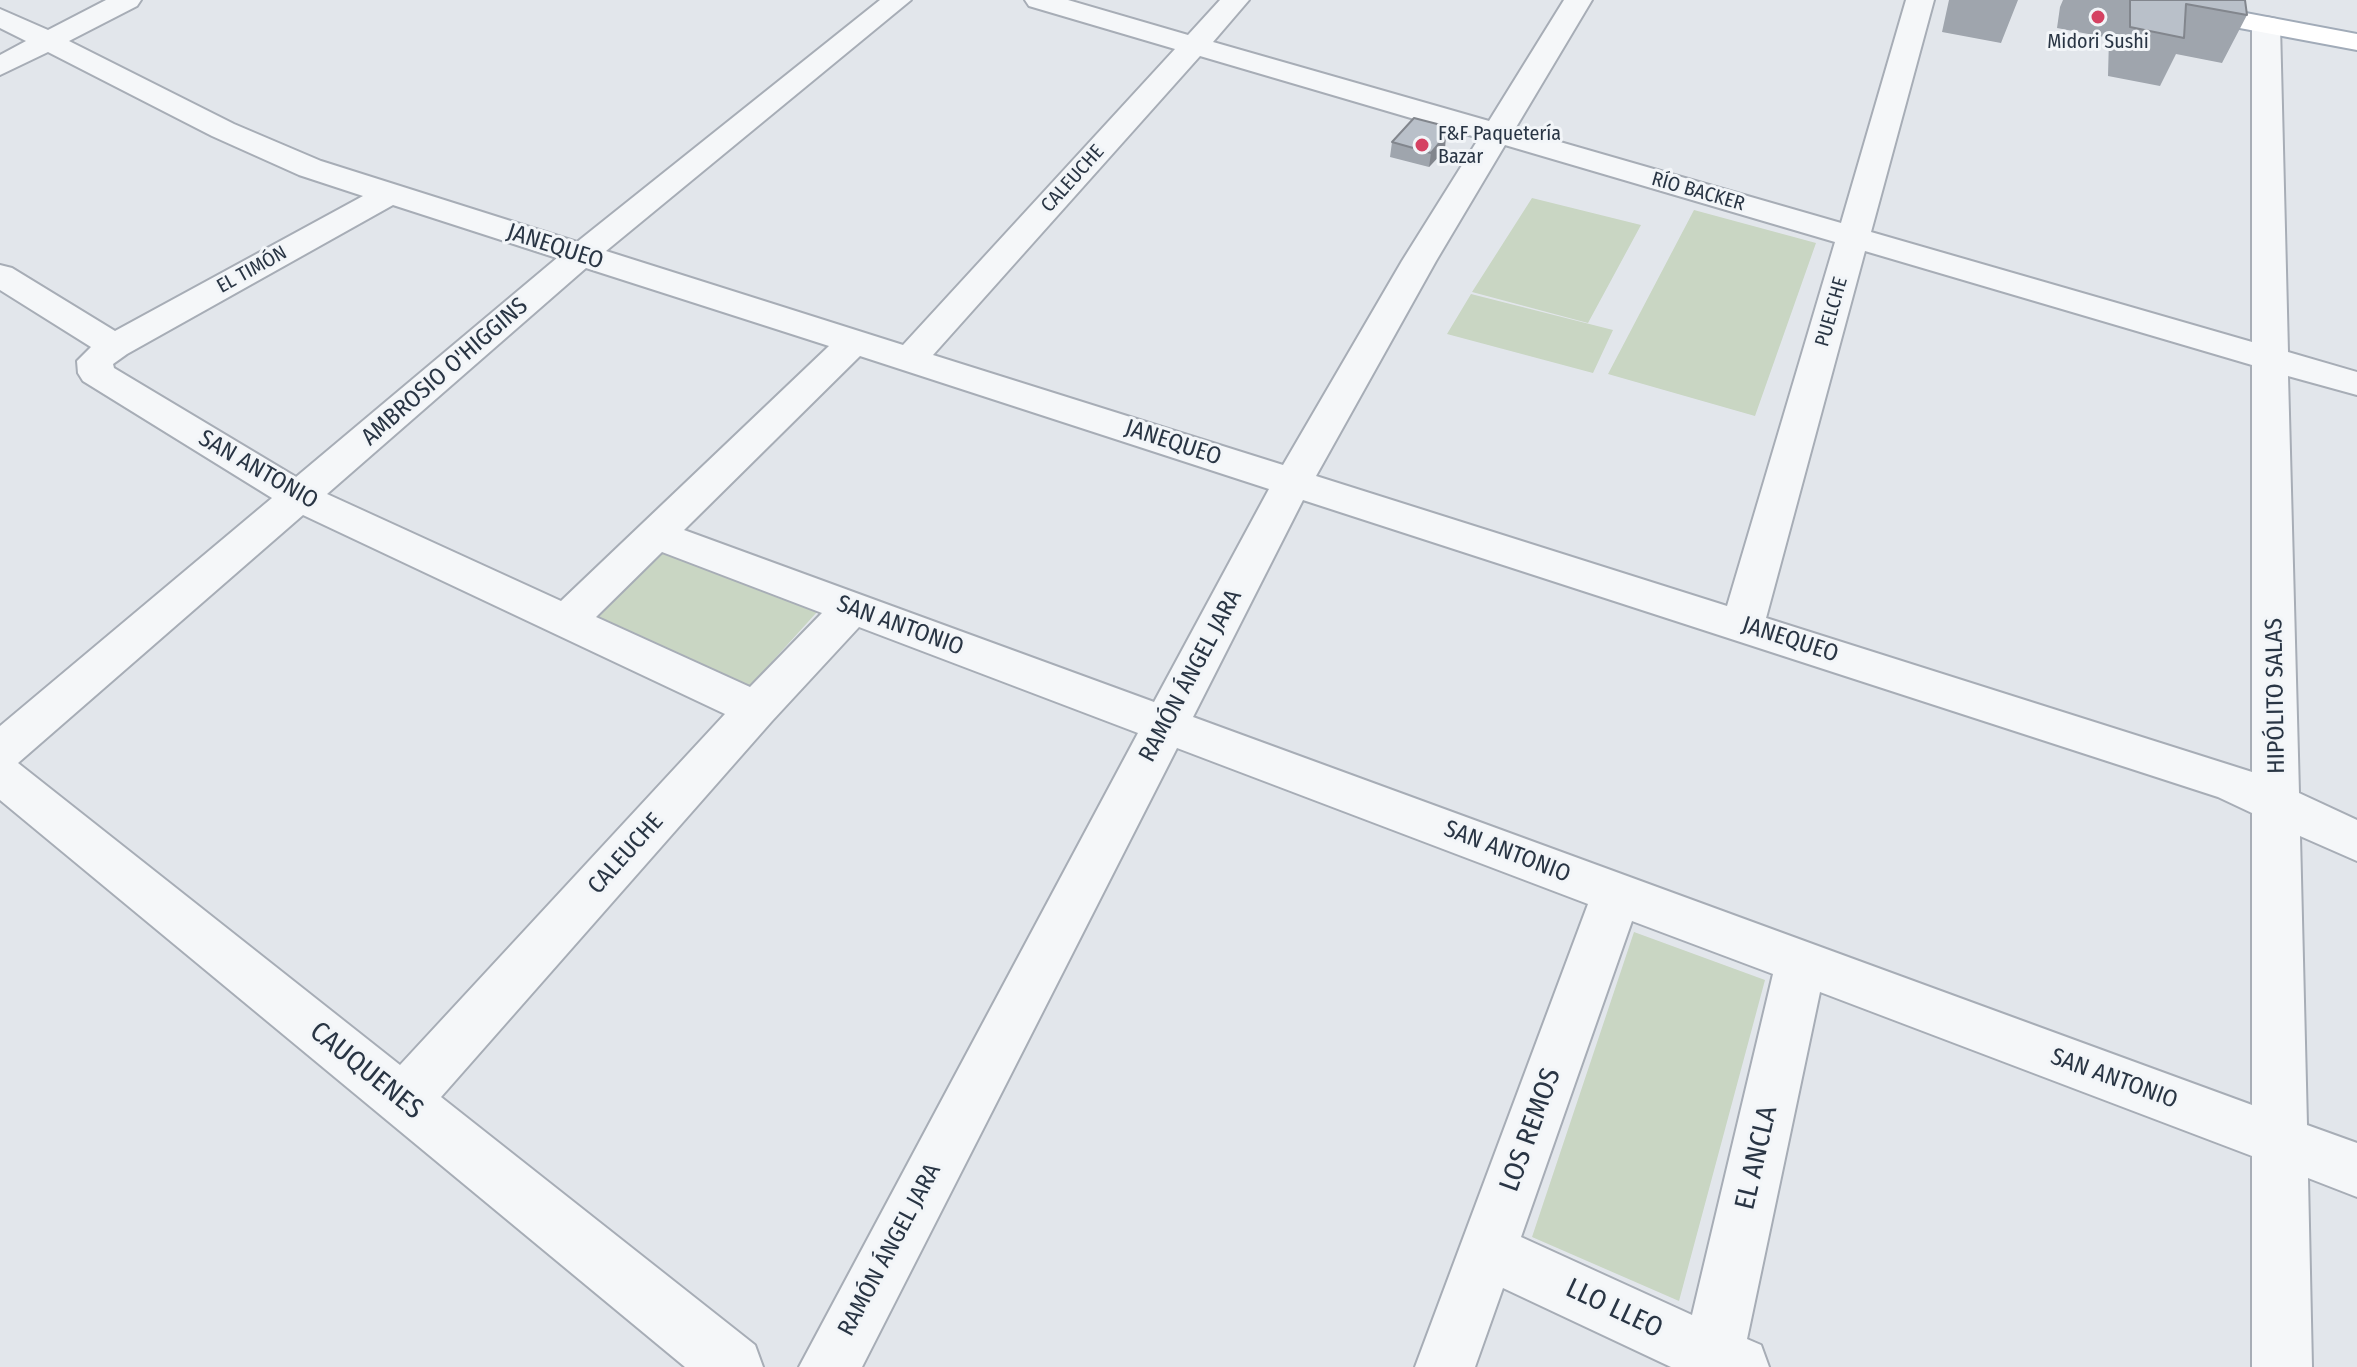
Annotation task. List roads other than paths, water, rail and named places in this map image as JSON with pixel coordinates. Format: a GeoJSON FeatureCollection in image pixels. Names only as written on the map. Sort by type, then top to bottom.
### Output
{"type":"FeatureCollection","features":[{"type":"Feature","properties":{"kind":"main road"},"geometry":{"type":"LineString","coordinates":[[2133,0],[2357,42]]}},
{"type":"Feature","properties":{"kind":"street"},"geometry":{"type":"LineString","coordinates":[[0,66],[127,0]]}},
{"type":"Feature","properties":{"kind":"street","name":"AMBROSIO O'HIGGINS"},"geometry":{"type":"LineString","coordinates":[[0,752],[581,255],[897,0]]}},
{"type":"Feature","properties":{"kind":"street","name":"RÍO BACKER"},"geometry":{"type":"LineString","coordinates":[[1039,0],[2357,384]]}},
{"type":"Feature","properties":{"kind":"street","name":"CALEUCHE"},"geometry":{"type":"LineString","coordinates":[[911,358],[1235,0]]}},
{"type":"Feature","properties":{"kind":"street","name":"RAMÓN ÁNGEL JARA"},"geometry":{"type":"LineString","coordinates":[[829,1367],[1293,482],[1390,310],[1578,0]]}},
{"type":"Feature","properties":{"kind":"street","name":"PUELCHE"},"geometry":{"type":"LineString","coordinates":[[1743,625],[1920,0]]}},
{"type":"Feature","properties":{"kind":"street","name":"JANEQUEO"},"geometry":{"type":"LineString","coordinates":[[0,17],[268,151],[390,194],[911,358],[2234,784],[2357,842]]}},
{"type":"Feature","properties":{"kind":"street","name":"HIPÓLITO SALAS"},"geometry":{"type":"LineString","coordinates":[[2266,25],[2278,806],[2282,1367]]}},
{"type":"Feature","properties":{"kind":"street","name":"EL TIMÓN"},"geometry":{"type":"LineString","coordinates":[[114,346],[390,194]]}},
{"type":"Feature","properties":{"kind":"street"},"geometry":{"type":"LineString","coordinates":[[0,275],[114,346]]}},
{"type":"Feature","properties":{"kind":"street"},"geometry":{"type":"LineString","coordinates":[[567,620],[855,341]]}},
{"type":"Feature","properties":{"kind":"street","name":"SAN ANTONIO"},"geometry":{"type":"LineString","coordinates":[[114,346],[95,361],[94,368],[102,378],[299,497],[756,709]]}},
{"type":"Feature","properties":{"kind":"street","name":"SAN ANTONIO"},"geometry":{"type":"LineString","coordinates":[[657,535],[2357,1170]]}},
{"type":"Feature","properties":{"kind":"street","name":"CALEUCHE"},"geometry":{"type":"LineString","coordinates":[[403,1101],[756,709],[852,608]]}},
{"type":"Feature","properties":{"kind":"street","name":"CAUQUENES"},"geometry":{"type":"LineString","coordinates":[[0,774],[733,1367]]}},
{"type":"Feature","properties":{"kind":"street","name":"LOS REMOS"},"geometry":{"type":"LineString","coordinates":[[1445,1367],[1617,893]]}},
{"type":"Feature","properties":{"kind":"street","name":"EL ANCLA"},"geometry":{"type":"LineString","coordinates":[[1727,1361],[1801,962]]}},
{"type":"Feature","properties":{"kind":"street","name":"LLO LLEO"},"geometry":{"type":"LineString","coordinates":[[1487,1251],[1727,1361]]}},
{"type":"Feature","properties":{"kind":"place","name":"Midori Sushi"},"geometry":{"type":"Point","coordinates":[2098,17]}},
{"type":"Feature","properties":{"kind":"place","name":"F&F Paquetería Bazar"},"geometry":{"type":"Point","coordinates":[1422,145]}}]}
